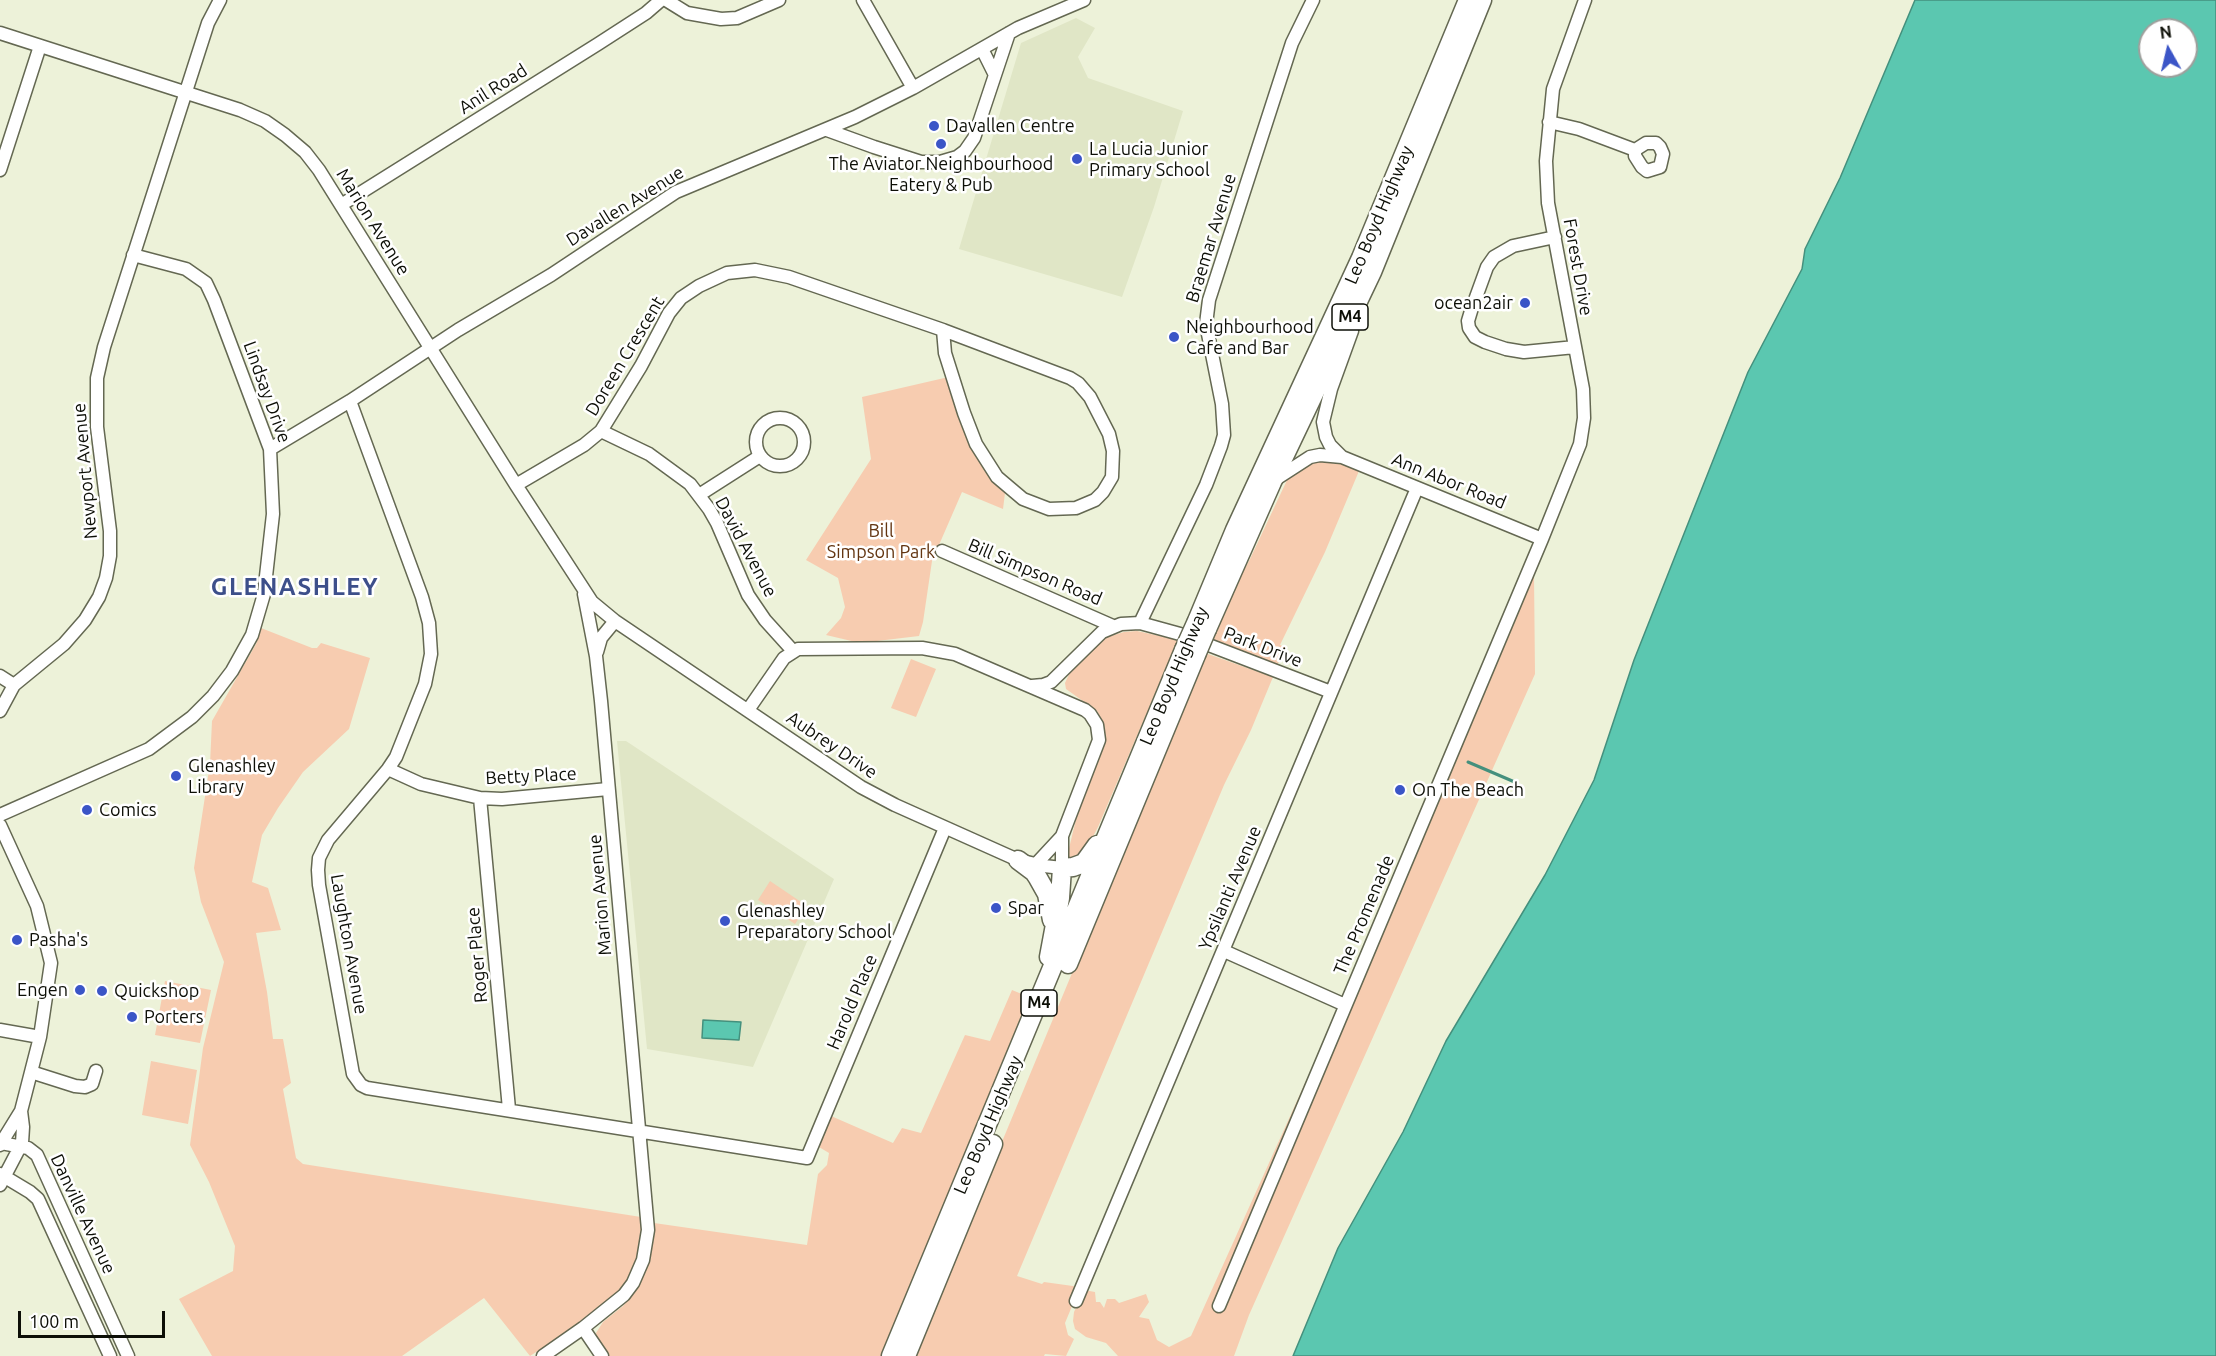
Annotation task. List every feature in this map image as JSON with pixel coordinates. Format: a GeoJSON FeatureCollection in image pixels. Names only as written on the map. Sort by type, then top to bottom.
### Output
{"type":"FeatureCollection","features":[{"type":"Feature","properties":{"kind":"highway","name":"Leo Boyd Highway"},"geometry":{"type":"LineString","coordinates":[[1202,625],[1235,530],[1361,258],[1468,0]]}},
{"type":"Feature","properties":{"kind":"highway","name":"Leo Boyd Highway"},"geometry":{"type":"LineString","coordinates":[[906,1356],[1190,653],[1372,272],[1482,0]]}},
{"type":"Feature","properties":{"kind":"highway","name":"Leo Boyd Highway"},"geometry":{"type":"LineString","coordinates":[[891,1356],[1110,828],[1190,653]]}},
{"type":"Feature","properties":{"kind":"highway"},"geometry":{"type":"LineString","coordinates":[[1031,1022],[1051,949],[1060,897],[1062,867],[1073,867],[1084,862],[1110,828]]}},
{"type":"Feature","properties":{"kind":"highway"},"geometry":{"type":"LineString","coordinates":[[1027,862],[1047,894],[1052,920],[1051,949]]}},
{"type":"Feature","properties":{"kind":"street"},"geometry":{"type":"LineString","coordinates":[[208,23],[210,0]]}},
{"type":"Feature","properties":{"kind":"street"},"geometry":{"type":"LineString","coordinates":[[208,23],[220,0]]}},
{"type":"Feature","properties":{"kind":"street","name":"Anil Road"},"geometry":{"type":"LineString","coordinates":[[341,205],[598,45],[661,0]]}},
{"type":"Feature","properties":{"kind":"street"},"geometry":{"type":"LineString","coordinates":[[666,0],[687,13],[721,19],[737,18],[779,0]]}},
{"type":"Feature","properties":{"kind":"street"},"geometry":{"type":"LineString","coordinates":[[863,0],[913,88]]}},
{"type":"Feature","properties":{"kind":"street","name":"Davallen Avenue"},"geometry":{"type":"LineString","coordinates":[[270,449],[350,401],[458,330],[552,275],[676,192],[827,130],[913,88],[1009,33],[1084,0]]}},
{"type":"Feature","properties":{"kind":"street","name":"Braemar Avenue"},"geometry":{"type":"LineString","coordinates":[[1140,622],[1206,485],[1221,446],[1224,420],[1206,324],[1209,300],[1292,43],[1313,0]]}},
{"type":"Feature","properties":{"kind":"street","name":"Forest Drive"},"geometry":{"type":"LineString","coordinates":[[1542,539],[1574,463],[1582,433],[1584,401],[1546,181],[1549,122],[1556,78],[1585,0]]}},
{"type":"Feature","properties":{"kind":"street","name":"Newport Avenue"},"geometry":{"type":"LineString","coordinates":[[0,711],[14,686],[64,644],[85,620],[106,578],[110,556],[110,531],[97,426],[97,378],[104,347],[208,23]]}},
{"type":"Feature","properties":{"kind":"street","name":"Marion Avenue"},"geometry":{"type":"LineString","coordinates":[[0,33],[240,110],[266,121],[304,152],[319,170],[584,591],[602,611]]}},
{"type":"Feature","properties":{"kind":"street"},"geometry":{"type":"LineString","coordinates":[[827,130],[907,158],[931,163],[949,160],[965,151],[974,138],[1009,33]]}},
{"type":"Feature","properties":{"kind":"street"},"geometry":{"type":"LineString","coordinates":[[0,170],[40,46]]}},
{"type":"Feature","properties":{"kind":"street"},"geometry":{"type":"LineString","coordinates":[[982,49],[995,75]]}},
{"type":"Feature","properties":{"kind":"street"},"geometry":{"type":"LineString","coordinates":[[1549,122],[1578,129],[1635,150]]}},
{"type":"Feature","properties":{"kind":"street"},"geometry":{"type":"LineString","coordinates":[[1555,237],[1513,246],[1494,257],[1471,311],[1468,321],[1469,328],[1475,337],[1515,351],[1575,347]]}},
{"type":"Feature","properties":{"kind":"street","name":"Lindsay Drive"},"geometry":{"type":"LineString","coordinates":[[0,815],[148,749],[192,717],[213,696],[232,671],[252,634],[264,594],[273,514],[270,449],[214,300],[206,284],[197,275],[186,269],[133,255]]}},
{"type":"Feature","properties":{"kind":"street","name":"Doreen Crescent"},"geometry":{"type":"LineString","coordinates":[[516,485],[584,445],[601,430],[677,303],[699,286],[727,273],[755,270],[789,277],[943,330],[1062,373],[1084,389],[1109,434],[1113,451],[1112,477],[1095,500],[1076,508],[1049,509],[1023,499],[997,477],[976,444],[964,413],[945,353],[943,330]]}},
{"type":"Feature","properties":{"kind":"street"},"geometry":{"type":"LineString","coordinates":[[1342,457],[1326,437],[1323,422],[1326,406],[1372,272]]}},
{"type":"Feature","properties":{"kind":"street","name":"Laughton Avenue"},"geometry":{"type":"LineString","coordinates":[[350,401],[422,597],[431,637],[431,654],[425,684],[403,741],[388,769],[328,840],[319,858],[318,870],[353,1074],[357,1082],[367,1088],[807,1158]]}},
{"type":"Feature","properties":{"kind":"street"},"geometry":{"type":"LineString","coordinates":[[776,418],[786,418],[801,429],[804,447],[801,456],[794,463],[775,466],[760,456],[756,447],[756,437],[760,428],[767,422],[776,418]]}},
{"type":"Feature","properties":{"kind":"street","name":"David Avenue"},"geometry":{"type":"LineString","coordinates":[[601,430],[662,462],[679,474],[699,495],[717,523],[748,595],[765,620],[793,651]]}},
{"type":"Feature","properties":{"kind":"street","name":"Ann Abor Road"},"geometry":{"type":"LineString","coordinates":[[1272,482],[1310,457],[1330,455],[1342,457],[1542,539]]}},
{"type":"Feature","properties":{"kind":"street"},"geometry":{"type":"LineString","coordinates":[[699,495],[760,456]]}},
{"type":"Feature","properties":{"kind":"street","name":"Ypsilanti Avenue"},"geometry":{"type":"LineString","coordinates":[[1076,1301],[1417,488]]}},
{"type":"Feature","properties":{"kind":"street","name":"The Promenade"},"geometry":{"type":"LineString","coordinates":[[1218,1306],[1542,539]]}},
{"type":"Feature","properties":{"kind":"street","name":"Bill Simpson Road"},"geometry":{"type":"LineString","coordinates":[[942,551],[1113,626]]}},
{"type":"Feature","properties":{"kind":"street","name":"Marion Avenue"},"geometry":{"type":"LineString","coordinates":[[543,1356],[624,1295],[633,1283],[643,1260],[648,1230],[641,1131],[596,656],[584,591]]}},
{"type":"Feature","properties":{"kind":"street","name":"Aubrey Drive"},"geometry":{"type":"LineString","coordinates":[[602,611],[861,787],[945,828],[1027,862],[1062,867]]}},
{"type":"Feature","properties":{"kind":"street","name":"Marion Avenue"},"geometry":{"type":"LineString","coordinates":[[596,656],[601,638],[615,621]]}},
{"type":"Feature","properties":{"kind":"street","name":"Park Drive"},"geometry":{"type":"LineString","coordinates":[[1030,686],[1047,684],[1095,638],[1113,626],[1140,622],[1180,634],[1330,692]]}},
{"type":"Feature","properties":{"kind":"street"},"geometry":{"type":"LineString","coordinates":[[748,710],[784,658],[793,651],[830,648],[940,650],[955,654],[1068,703],[1090,714],[1097,725],[1099,740],[1062,836],[1062,867]]}},
{"type":"Feature","properties":{"kind":"street"},"geometry":{"type":"LineString","coordinates":[[1060,673],[1061,692],[1068,703]]}},
{"type":"Feature","properties":{"kind":"street"},"geometry":{"type":"LineString","coordinates":[[0,676],[14,686]]}},
{"type":"Feature","properties":{"kind":"street","name":"Betty Place"},"geometry":{"type":"LineString","coordinates":[[388,769],[421,784],[480,798],[502,799],[608,789]]}},
{"type":"Feature","properties":{"kind":"street","name":"Roger Place"},"geometry":{"type":"LineString","coordinates":[[480,798],[509,1109]]}},
{"type":"Feature","properties":{"kind":"street"},"geometry":{"type":"LineString","coordinates":[[0,825],[37,906],[51,963],[40,1037],[21,1111],[0,1144],[20,1146]]}},
{"type":"Feature","properties":{"kind":"street","name":"Harold Place"},"geometry":{"type":"LineString","coordinates":[[807,1158],[945,828]]}},
{"type":"Feature","properties":{"kind":"street"},"geometry":{"type":"LineString","coordinates":[[1027,862],[1062,836]]}},
{"type":"Feature","properties":{"kind":"street"},"geometry":{"type":"LineString","coordinates":[[1224,951],[1345,1005]]}},
{"type":"Feature","properties":{"kind":"street"},"geometry":{"type":"LineString","coordinates":[[0,1030],[40,1037]]}},
{"type":"Feature","properties":{"kind":"street"},"geometry":{"type":"LineString","coordinates":[[31,1072],[85,1087],[95,1080],[96,1071]]}},
{"type":"Feature","properties":{"kind":"street"},"geometry":{"type":"LineString","coordinates":[[1,1179],[20,1146],[23,1127],[21,1111]]}},
{"type":"Feature","properties":{"kind":"street","name":"Danville Avenue"},"geometry":{"type":"LineString","coordinates":[[20,1146],[34,1151],[39,1159],[128,1356]]}},
{"type":"Feature","properties":{"kind":"street","name":"Danville Avenue"},"geometry":{"type":"LineString","coordinates":[[1,1179],[30,1192],[38,1199],[110,1356]]}},
{"type":"Feature","properties":{"kind":"street"},"geometry":{"type":"LineString","coordinates":[[583,1328],[602,1356]]}},
{"type":"Feature","properties":{"kind":"shaded area","name":"La Lucia Junior Primary School"},"geometry":{"type":"Polygon","coordinates":[[[1076,18],[1095,28],[1078,57],[1088,78],[1183,111],[1154,207],[1122,297],[959,249],[1021,43],[1076,18]]]}},
{"type":"Feature","properties":{"kind":"shaded area","name":"Glenashley Preparatory School"},"geometry":{"type":"Polygon","coordinates":[[[617,741],[626,741],[834,879],[753,1067],[647,1049],[617,741]]]}},
{"type":"Feature","properties":{"kind":"green space","name":"Bill Simpson Park"},"geometry":{"type":"Polygon","coordinates":[[[953,376],[985,461],[1005,493],[1003,509],[962,492],[932,561],[919,636],[860,643],[826,635],[841,618],[845,607],[838,578],[806,560],[871,459],[862,397],[953,376]]]}},
{"type":"Feature","properties":{"kind":"green space"},"geometry":{"type":"Polygon","coordinates":[[[1324,460],[1343,464],[1359,471],[1325,552],[1280,645],[1285,647],[1277,666],[1211,641],[1230,595],[1250,559],[1288,478],[1296,469],[1314,461],[1324,460]]]}},
{"type":"Feature","properties":{"kind":"green space"},"geometry":{"type":"Polygon","coordinates":[[[1534,575],[1535,674],[1249,1315],[1234,1356],[1118,1356],[1106,1343],[1086,1337],[1075,1329],[1074,1312],[1084,1290],[1095,1292],[1096,1302],[1100,1302],[1104,1308],[1107,1299],[1115,1299],[1119,1303],[1146,1294],[1149,1302],[1139,1317],[1149,1319],[1157,1340],[1169,1347],[1191,1336],[1534,575]]]}},
{"type":"Feature","properties":{"kind":"green space"},"geometry":{"type":"Polygon","coordinates":[[[261,628],[312,648],[317,648],[321,643],[370,658],[349,729],[303,772],[278,808],[262,835],[252,882],[268,888],[281,930],[256,933],[273,1039],[283,1039],[291,1083],[283,1089],[296,1158],[303,1164],[641,1217],[643,1234],[641,1252],[620,1292],[530,1356],[484,1298],[402,1356],[212,1356],[179,1299],[233,1271],[235,1246],[209,1182],[190,1145],[203,1048],[224,962],[201,902],[194,868],[210,764],[212,721],[256,644],[261,628]]]}},
{"type":"Feature","properties":{"kind":"green space"},"geometry":{"type":"Polygon","coordinates":[[[1137,631],[1178,640],[1098,827],[1084,854],[1066,861],[1077,815],[1105,737],[1103,722],[1097,711],[1066,689],[1065,683],[1072,668],[1104,638],[1137,631]]]}},
{"type":"Feature","properties":{"kind":"green space"},"geometry":{"type":"Polygon","coordinates":[[[1205,653],[1273,677],[1251,730],[1224,785],[1017,1276],[1042,1284],[1044,1282],[1080,1287],[1065,1323],[1068,1335],[1074,1339],[1066,1356],[1045,1354],[1044,1356],[913,1356],[1205,653]]]}},
{"type":"Feature","properties":{"kind":"green space"},"geometry":{"type":"Polygon","coordinates":[[[911,659],[936,669],[916,717],[891,708],[911,659]]]}},
{"type":"Feature","properties":{"kind":"green space"},"geometry":{"type":"Polygon","coordinates":[[[770,881],[807,906],[795,924],[758,900],[770,881]]]}},
{"type":"Feature","properties":{"kind":"green space"},"geometry":{"type":"Polygon","coordinates":[[[165,981],[211,990],[200,1043],[155,1035],[165,981]]]}},
{"type":"Feature","properties":{"kind":"green space"},"geometry":{"type":"Polygon","coordinates":[[[1012,990],[1029,997],[988,1097],[966,1165],[886,1356],[606,1356],[597,1342],[596,1333],[603,1322],[623,1306],[634,1292],[651,1253],[654,1223],[807,1245],[818,1174],[827,1165],[829,1153],[819,1147],[831,1116],[893,1143],[902,1128],[921,1133],[965,1035],[990,1041],[1012,990]]]}},
{"type":"Feature","properties":{"kind":"green space"},"geometry":{"type":"Polygon","coordinates":[[[151,1061],[197,1070],[188,1124],[142,1115],[151,1061]]]}},
{"type":"Feature","properties":{"kind":"water"},"geometry":{"type":"Polygon","coordinates":[[[1915,0],[2216,0],[2216,1356],[1293,1356],[1338,1248],[1403,1132],[1446,1041],[1545,875],[1594,780],[1634,660],[1748,372],[1802,269],[1805,249],[1840,178],[1915,0]]]}},
{"type":"Feature","properties":{"kind":"water"},"geometry":{"type":"Polygon","coordinates":[[[703,1020],[741,1022],[739,1040],[702,1038],[703,1020]]]}},
{"type":"Feature","properties":{"kind":"waterway"},"geometry":{"type":"LineString","coordinates":[[1468,762],[1517,783]]}},
{"type":"Feature","properties":{"kind":"place","name":"Davallen Centre"},"geometry":{"type":"Point","coordinates":[934,126]}},
{"type":"Feature","properties":{"kind":"place","name":"The Aviator Neighbourhood Eatery & Pub"},"geometry":{"type":"Point","coordinates":[941,144]}},
{"type":"Feature","properties":{"kind":"place","name":"La Lucia Junior Primary School"},"geometry":{"type":"Point","coordinates":[1077,159]}},
{"type":"Feature","properties":{"kind":"place","name":"ocean2air"},"geometry":{"type":"Point","coordinates":[1525,303]}},
{"type":"Feature","properties":{"kind":"place","name":"Neighbourhood Cafe and Bar"},"geometry":{"type":"Point","coordinates":[1174,337]}},
{"type":"Feature","properties":{"kind":"place","name":"Glenashley Library"},"geometry":{"type":"Point","coordinates":[176,776]}},
{"type":"Feature","properties":{"kind":"place","name":"On The Beach"},"geometry":{"type":"Point","coordinates":[1400,790]}},
{"type":"Feature","properties":{"kind":"place","name":"Comics"},"geometry":{"type":"Point","coordinates":[87,810]}},
{"type":"Feature","properties":{"kind":"place","name":"Spar"},"geometry":{"type":"Point","coordinates":[996,908]}},
{"type":"Feature","properties":{"kind":"place","name":"Glenashley Preparatory School"},"geometry":{"type":"Point","coordinates":[725,921]}},
{"type":"Feature","properties":{"kind":"place","name":"Pasha's"},"geometry":{"type":"Point","coordinates":[17,940]}},
{"type":"Feature","properties":{"kind":"place","name":"Engen"},"geometry":{"type":"Point","coordinates":[80,990]}},
{"type":"Feature","properties":{"kind":"place","name":"Quickshop"},"geometry":{"type":"Point","coordinates":[102,991]}},
{"type":"Feature","properties":{"kind":"place","name":"Porters"},"geometry":{"type":"Point","coordinates":[132,1017]}},
{"type":"Feature","properties":{"kind":"district","name":"GLENASHLEY"},"geometry":{"type":"Point","coordinates":[295,587]}}]}
